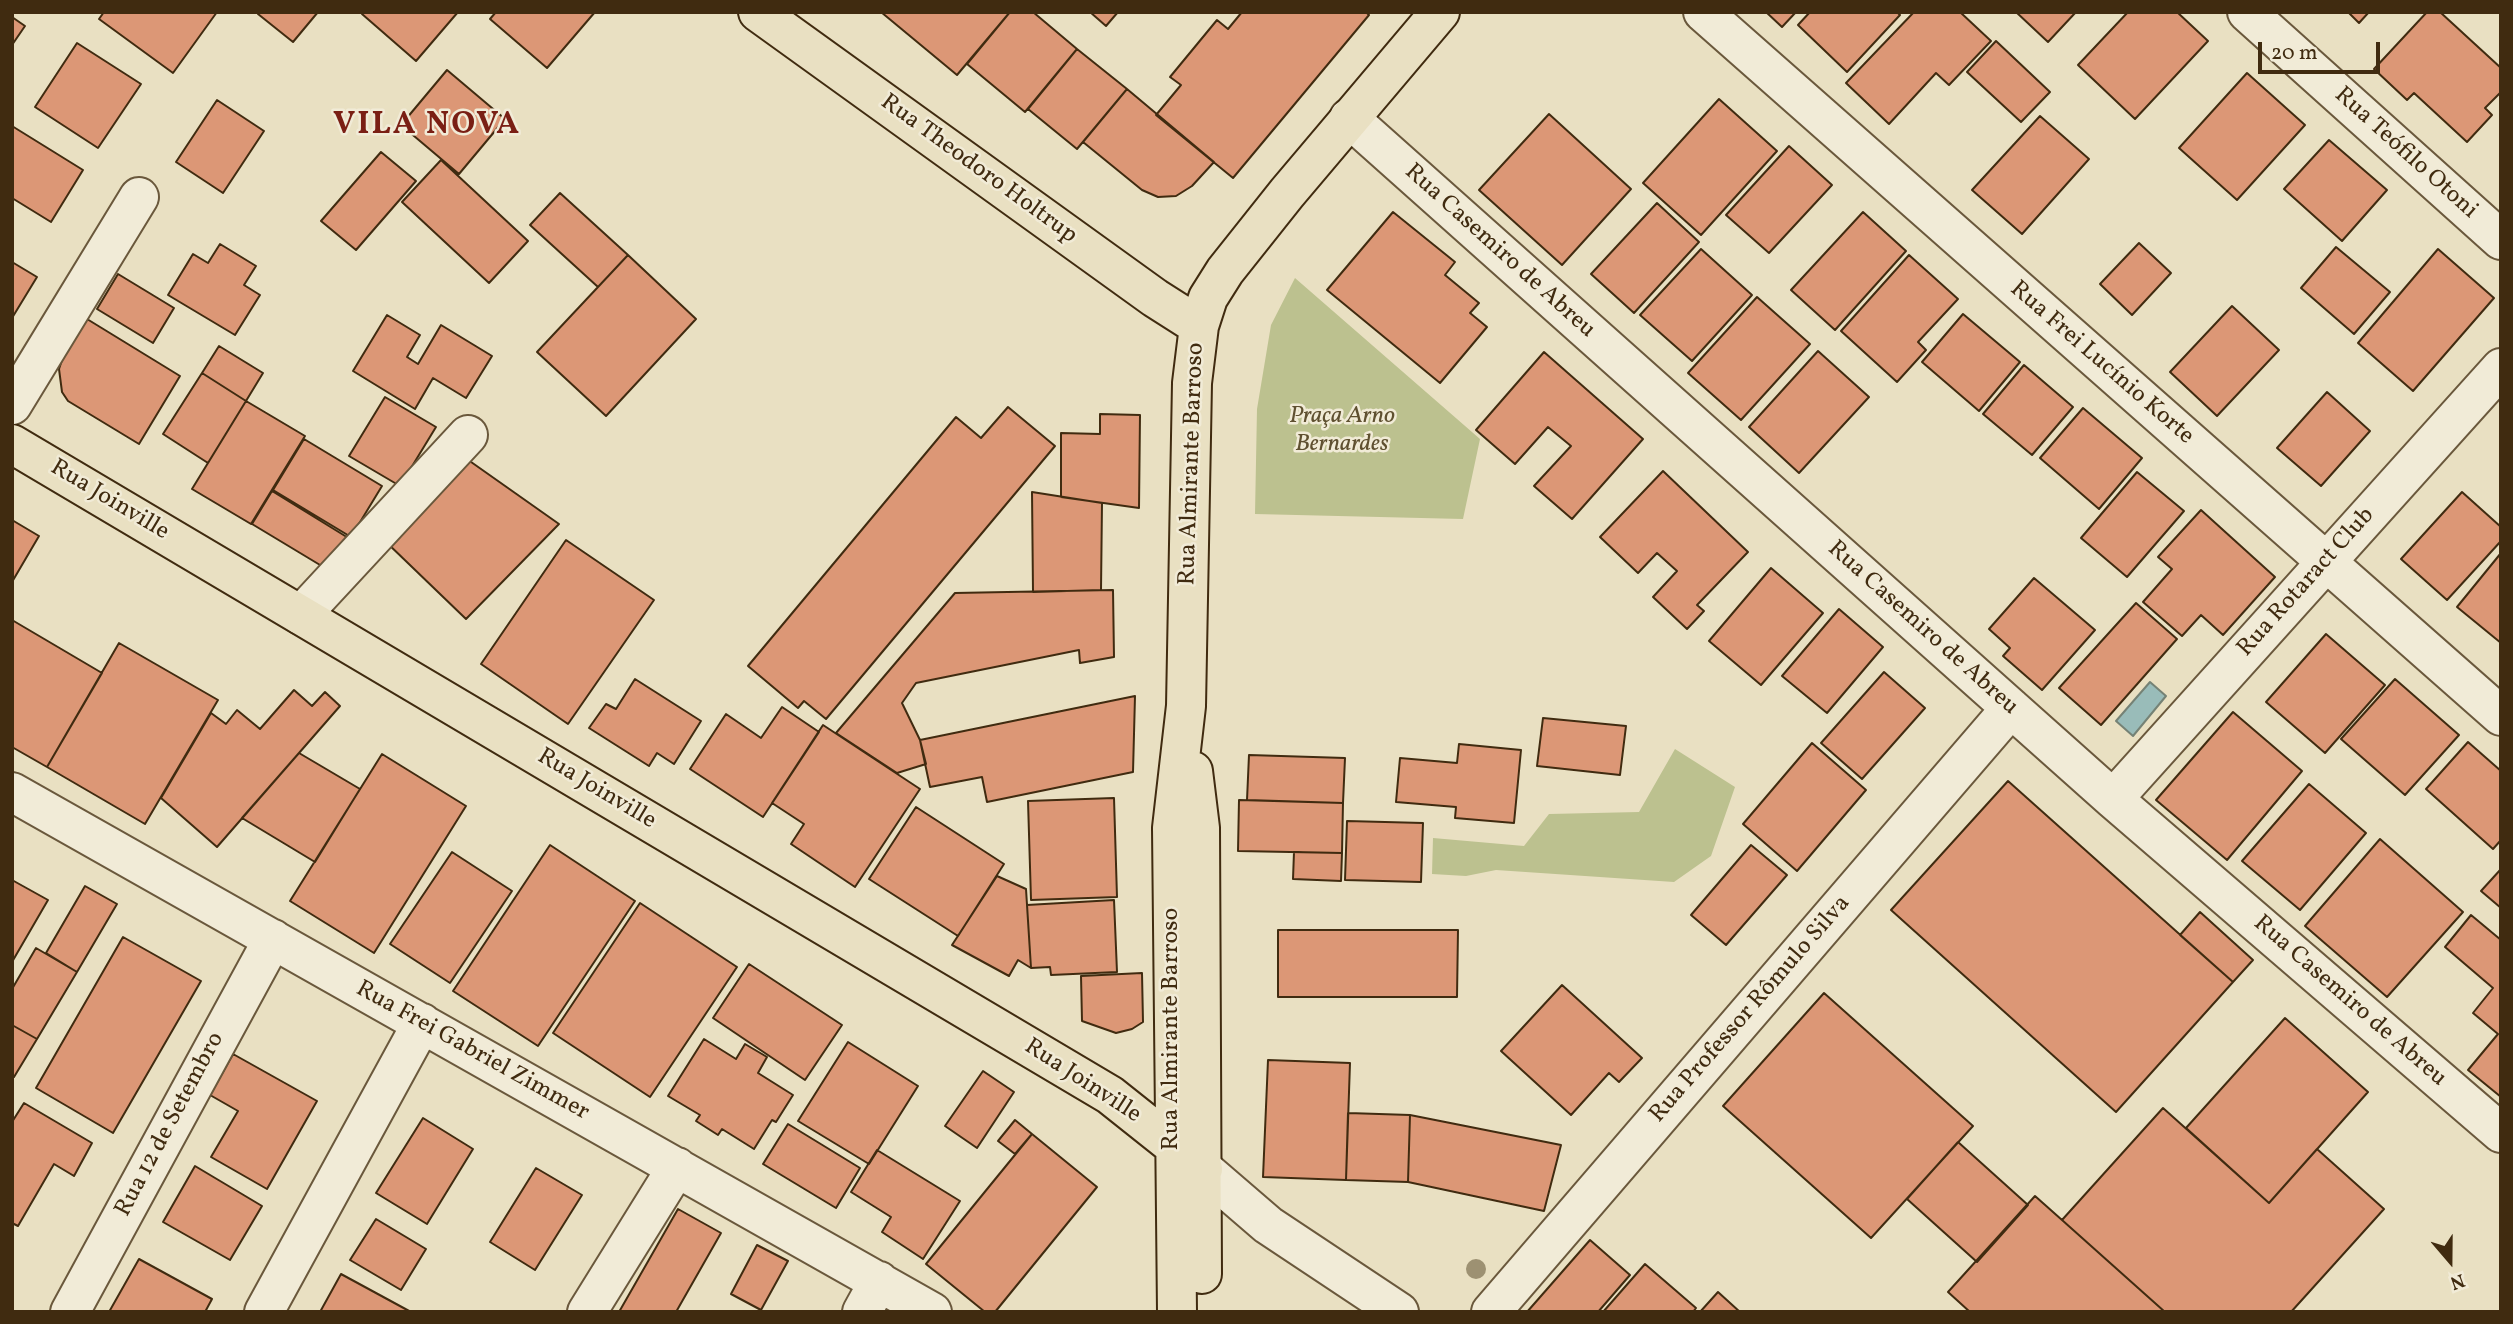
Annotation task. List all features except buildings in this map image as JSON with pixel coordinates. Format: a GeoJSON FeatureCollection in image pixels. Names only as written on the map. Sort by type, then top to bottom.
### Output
{"type":"FeatureCollection","features":[{"type":"Feature","properties":{"kind":"main road","name":"Rua Theodoro Holtrup"},"geometry":{"type":"LineString","coordinates":[[758,12],[1155,298],[1199,326]]}},
{"type":"Feature","properties":{"kind":"main road","name":"Rua Almirante Barroso"},"geometry":{"type":"LineString","coordinates":[[1203,1312],[1188,1158],[1172,828],[1186,706],[1192,383],[1199,326],[1208,298],[1225,271],[1349,118],[1440,12]]}},
{"type":"Feature","properties":{"kind":"main road","name":"Rua Joinville"},"geometry":{"type":"LineString","coordinates":[[12,444],[1110,1095],[1188,1158]]}},
{"type":"Feature","properties":{"kind":"main road","name":"Rua Almirante Barroso"},"geometry":{"type":"LineString","coordinates":[[1177,1312],[1188,1158]]}},
{"type":"Feature","properties":{"kind":"street","name":"Rua Frei Lucínio Korte"},"geometry":{"type":"LineString","coordinates":[[1703,12],[2501,716]]}},
{"type":"Feature","properties":{"kind":"street","name":"Rua Teófilo Otoni"},"geometry":{"type":"LineString","coordinates":[[2247,12],[2493,219]]}},
{"type":"Feature","properties":{"kind":"street","name":"Rua Casemiro de Abreu"},"geometry":{"type":"LineString","coordinates":[[1349,118],[2113,799],[2501,1133]]}},
{"type":"Feature","properties":{"kind":"street"},"geometry":{"type":"LineString","coordinates":[[12,405],[139,197]]}},
{"type":"Feature","properties":{"kind":"street","name":"Rua Rotaract Club"},"geometry":{"type":"LineString","coordinates":[[2113,799],[2501,368]]}},
{"type":"Feature","properties":{"kind":"street"},"geometry":{"type":"LineString","coordinates":[[301,615],[468,435]]}},
{"type":"Feature","properties":{"kind":"street","name":"Rua Professor Rômulo Silva"},"geometry":{"type":"LineString","coordinates":[[1491,1312],[2011,708]]}},
{"type":"Feature","properties":{"kind":"street","name":"Rua Frei Gabriel Zimmer"},"geometry":{"type":"LineString","coordinates":[[12,792],[677,1167],[870,1297],[932,1312]]}},
{"type":"Feature","properties":{"kind":"street","name":"Rua 12 de Setembro"},"geometry":{"type":"LineString","coordinates":[[70,1312],[273,939]]}},
{"type":"Feature","properties":{"kind":"street"},"geometry":{"type":"LineString","coordinates":[[264,1312],[422,1023]]}},
{"type":"Feature","properties":{"kind":"street"},"geometry":{"type":"LineString","coordinates":[[1188,1158],[1268,1225],[1399,1312]]}},
{"type":"Feature","properties":{"kind":"street"},"geometry":{"type":"LineString","coordinates":[[587,1312],[677,1167]]}},
{"type":"Feature","properties":{"kind":"green space","name":"Praça Arno Bernardes"},"geometry":{"type":"Polygon","coordinates":[[[1295,278],[1480,439],[1463,519],[1255,514],[1257,409],[1271,325],[1295,278]]]}},
{"type":"Feature","properties":{"kind":"green space"},"geometry":{"type":"Polygon","coordinates":[[[1675,749],[1735,787],[1711,856],[1674,882],[1496,870],[1466,876],[1432,874],[1433,838],[1524,846],[1549,814],[1639,812],[1675,749]]]}},
{"type":"Feature","properties":{"kind":"water"},"geometry":{"type":"Polygon","coordinates":[[[2150,682],[2166,696],[2133,736],[2116,721],[2150,682]]]}},
{"type":"Feature","properties":{"kind":"district","name":"VILA NOVA"},"geometry":{"type":"Point","coordinates":[427,127]}}]}
